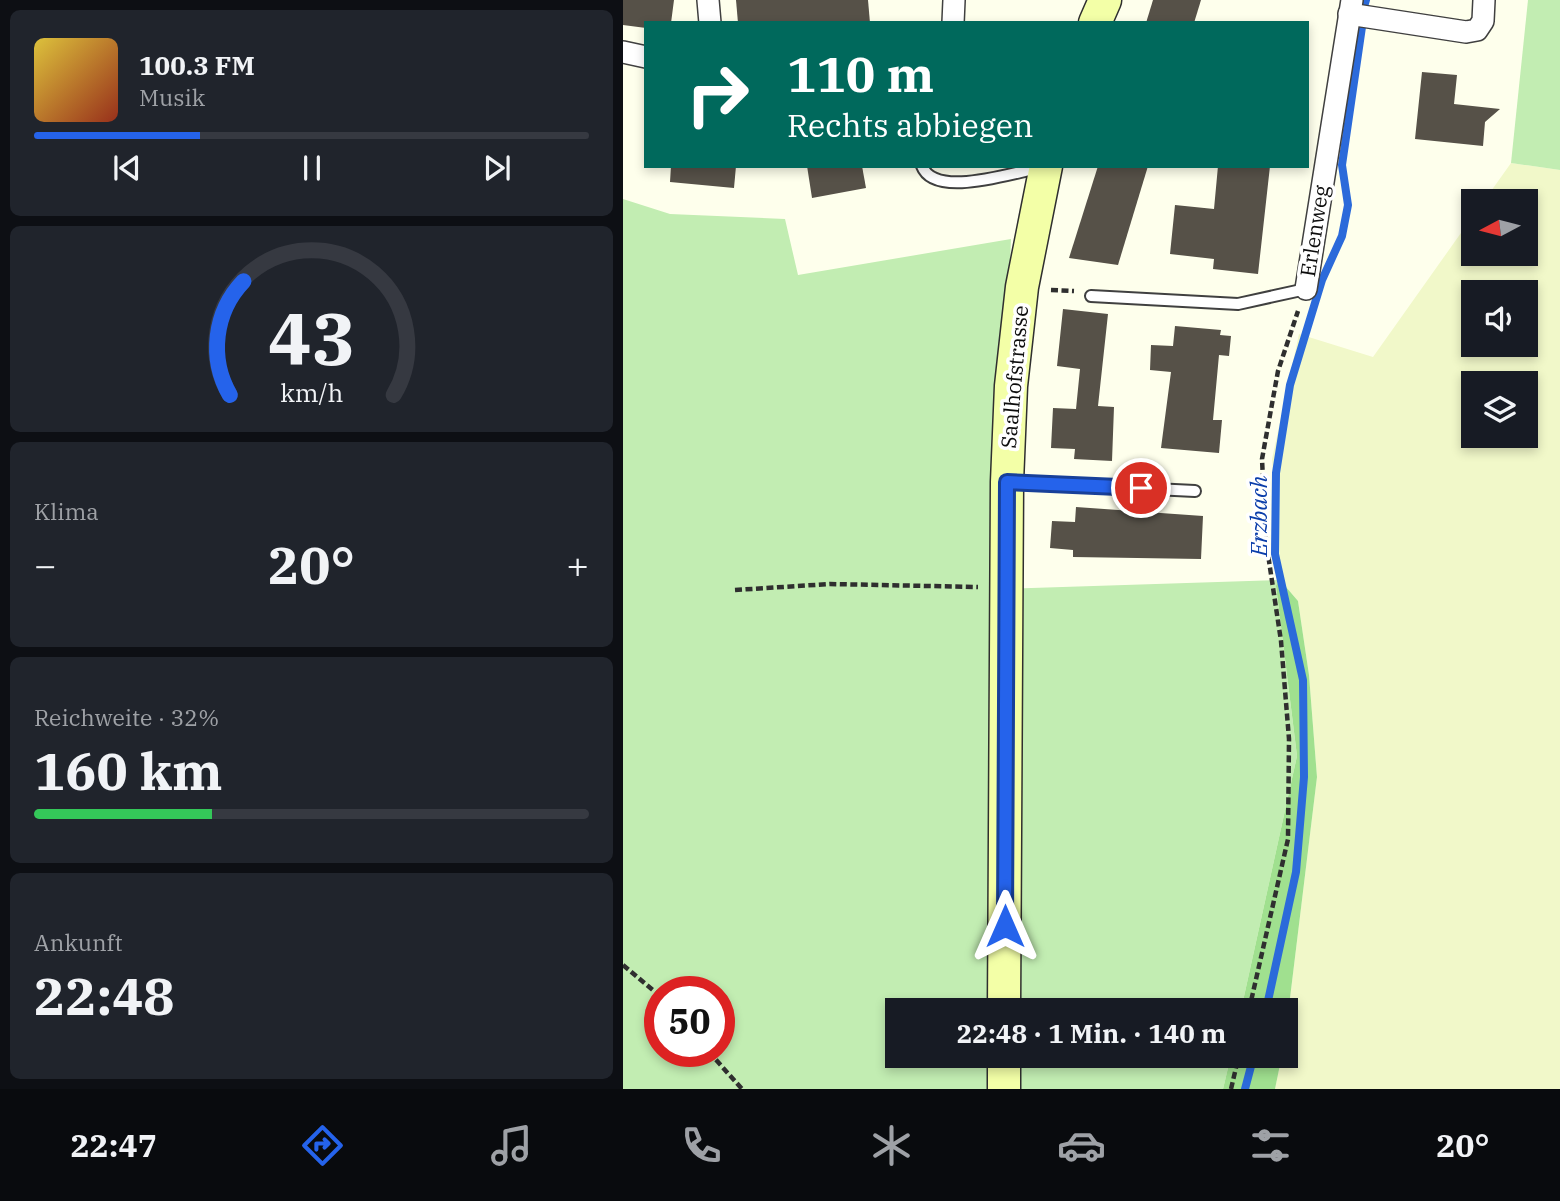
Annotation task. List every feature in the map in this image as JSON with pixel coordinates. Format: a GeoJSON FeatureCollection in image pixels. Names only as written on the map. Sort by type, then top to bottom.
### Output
{"type":"FeatureCollection","features":[{"type":"Feature","properties":{"kind":"main road"},"geometry":{"type":"LineString","coordinates":[[1096,21],[1105,0]]}},
{"type":"Feature","properties":{"kind":"main road","name":"Saalhofstrasse"},"geometry":{"type":"LineString","coordinates":[[1004,998],[1007,482],[1011,386],[1023,287],[1046,168]]}},
{"type":"Feature","properties":{"kind":"main road"},"geometry":{"type":"LineString","coordinates":[[1004,1068],[1004,1089]]}},
{"type":"Feature","properties":{"kind":"street"},"geometry":{"type":"LineString","coordinates":[[708,0],[710,21]]}},
{"type":"Feature","properties":{"kind":"street"},"geometry":{"type":"LineString","coordinates":[[953,21],[954,0]]}},
{"type":"Feature","properties":{"kind":"street"},"geometry":{"type":"LineString","coordinates":[[1351,7],[1466,32],[1477,30],[1483,21],[1483,0]]}},
{"type":"Feature","properties":{"kind":"street","name":"Erlenweg"},"geometry":{"type":"LineString","coordinates":[[1306,289],[1351,7]]}},
{"type":"Feature","properties":{"kind":"street"},"geometry":{"type":"LineString","coordinates":[[623,52],[644,57]]}},
{"type":"Feature","properties":{"kind":"lane"},"geometry":{"type":"LineString","coordinates":[[924,168],[936,180],[954,184],[1041,168]]}},
{"type":"Feature","properties":{"kind":"lane","name":"Erlenweg"},"geometry":{"type":"LineString","coordinates":[[1091,296],[1238,304],[1306,289]]}},
{"type":"Feature","properties":{"kind":"lane"},"geometry":{"type":"LineString","coordinates":[[1007,482],[1195,491]]}},
{"type":"Feature","properties":{"kind":"path"},"geometry":{"type":"LineString","coordinates":[[1023,287],[1087,292],[1091,296]]}},
{"type":"Feature","properties":{"kind":"path"},"geometry":{"type":"LineString","coordinates":[[1252,998],[1288,839],[1289,739],[1281,641],[1265,541],[1262,458],[1278,372],[1306,289]]}},
{"type":"Feature","properties":{"kind":"path"},"geometry":{"type":"LineString","coordinates":[[735,590],[829,584],[973,588],[1007,585]]}},
{"type":"Feature","properties":{"kind":"path"},"geometry":{"type":"LineString","coordinates":[[623,965],[644,983]]}},
{"type":"Feature","properties":{"kind":"path"},"geometry":{"type":"LineString","coordinates":[[722,1067],[742,1089]]}},
{"type":"Feature","properties":{"kind":"path"},"geometry":{"type":"LineString","coordinates":[[1231,1089],[1236,1068]]}},
{"type":"Feature","properties":{"kind":"green space"},"geometry":{"type":"Polygon","coordinates":[[[1528,0],[1560,0],[1560,170],[1511,163],[1528,0]]]}},
{"type":"Feature","properties":{"kind":"green space"},"geometry":{"type":"Polygon","coordinates":[[[1511,163],[1560,170],[1560,1089],[1275,1089],[1279,1068],[1298,1068],[1298,998],[1290,998],[1317,777],[1309,675],[1298,601],[1280,580],[1272,459],[1299,334],[1373,357],[1461,233],[1461,266],[1538,266],[1538,189],[1493,189],[1511,163]]]}},
{"type":"Feature","properties":{"kind":"green space"},"geometry":{"type":"Polygon","coordinates":[[[623,199],[670,214],[785,219],[798,275],[1011,239],[998,589],[1280,580],[1276,587],[1297,756],[1244,998],[885,998],[885,1068],[1228,1068],[1223,1089],[623,1089],[623,199]]]}},
{"type":"Feature","properties":{"kind":"green space"},"geometry":{"type":"Polygon","coordinates":[[[1280,580],[1298,601],[1309,675],[1317,777],[1290,998],[1244,998],[1297,756],[1276,586],[1280,580]]]}},
{"type":"Feature","properties":{"kind":"green space"},"geometry":{"type":"Polygon","coordinates":[[[1228,1068],[1279,1068],[1275,1089],[1223,1089],[1228,1068]]]}},
{"type":"Feature","properties":{"kind":"building"},"geometry":{"type":"Polygon","coordinates":[[[623,0],[674,0],[671,21],[644,21],[644,28],[623,25],[623,0]]]}},
{"type":"Feature","properties":{"kind":"building"},"geometry":{"type":"Polygon","coordinates":[[[736,0],[868,0],[870,21],[738,21],[736,0]]]}},
{"type":"Feature","properties":{"kind":"building"},"geometry":{"type":"Polygon","coordinates":[[[1153,0],[1201,0],[1195,21],[1147,21],[1153,0]]]}},
{"type":"Feature","properties":{"kind":"building"},"geometry":{"type":"Polygon","coordinates":[[[1422,72],[1457,75],[1454,104],[1500,109],[1485,122],[1483,146],[1415,139],[1422,72]]]}},
{"type":"Feature","properties":{"kind":"building"},"geometry":{"type":"Polygon","coordinates":[[[671,168],[736,168],[734,188],[670,182],[671,168]]]}},
{"type":"Feature","properties":{"kind":"building"},"geometry":{"type":"Polygon","coordinates":[[[807,168],[862,168],[866,188],[812,198],[807,168]]]}},
{"type":"Feature","properties":{"kind":"building"},"geometry":{"type":"Polygon","coordinates":[[[1097,168],[1147,168],[1118,265],[1069,258],[1097,168]]]}},
{"type":"Feature","properties":{"kind":"building"},"geometry":{"type":"Polygon","coordinates":[[[1218,168],[1270,168],[1258,274],[1213,269],[1214,259],[1170,254],[1175,205],[1214,209],[1218,168]]]}},
{"type":"Feature","properties":{"kind":"building"},"geometry":{"type":"Polygon","coordinates":[[[1063,309],[1108,314],[1098,406],[1114,407],[1112,461],[1074,459],[1075,449],[1051,448],[1053,408],[1076,409],[1080,369],[1057,366],[1063,309]]]}},
{"type":"Feature","properties":{"kind":"building"},"geometry":{"type":"Polygon","coordinates":[[[1175,326],[1221,330],[1220,335],[1231,336],[1229,356],[1219,355],[1213,420],[1222,420],[1219,453],[1161,448],[1171,372],[1150,370],[1151,345],[1173,346],[1175,326]]]}},
{"type":"Feature","properties":{"kind":"building"},"geometry":{"type":"Polygon","coordinates":[[[1076,507],[1203,516],[1201,559],[1073,557],[1073,550],[1050,548],[1052,521],[1075,522],[1076,507]]]}},
{"type":"Feature","properties":{"kind":"waterway","name":"Erzbach"},"geometry":{"type":"LineString","coordinates":[[1364,7],[1366,0]]}},
{"type":"Feature","properties":{"kind":"waterway","name":"Erzbach"},"geometry":{"type":"LineString","coordinates":[[1269,998],[1296,872],[1304,777],[1303,680],[1275,554],[1276,473],[1290,385],[1322,280],[1342,236],[1348,205],[1342,165],[1362,27]]}},
{"type":"Feature","properties":{"kind":"waterway","name":"Erzbach"},"geometry":{"type":"LineString","coordinates":[[1245,1089],[1251,1068]]}},
{"type":"Feature","properties":{"kind":"route"},"geometry":{"type":"LineString","coordinates":[[1005,926],[1007,482],[1141,488]]}}]}
